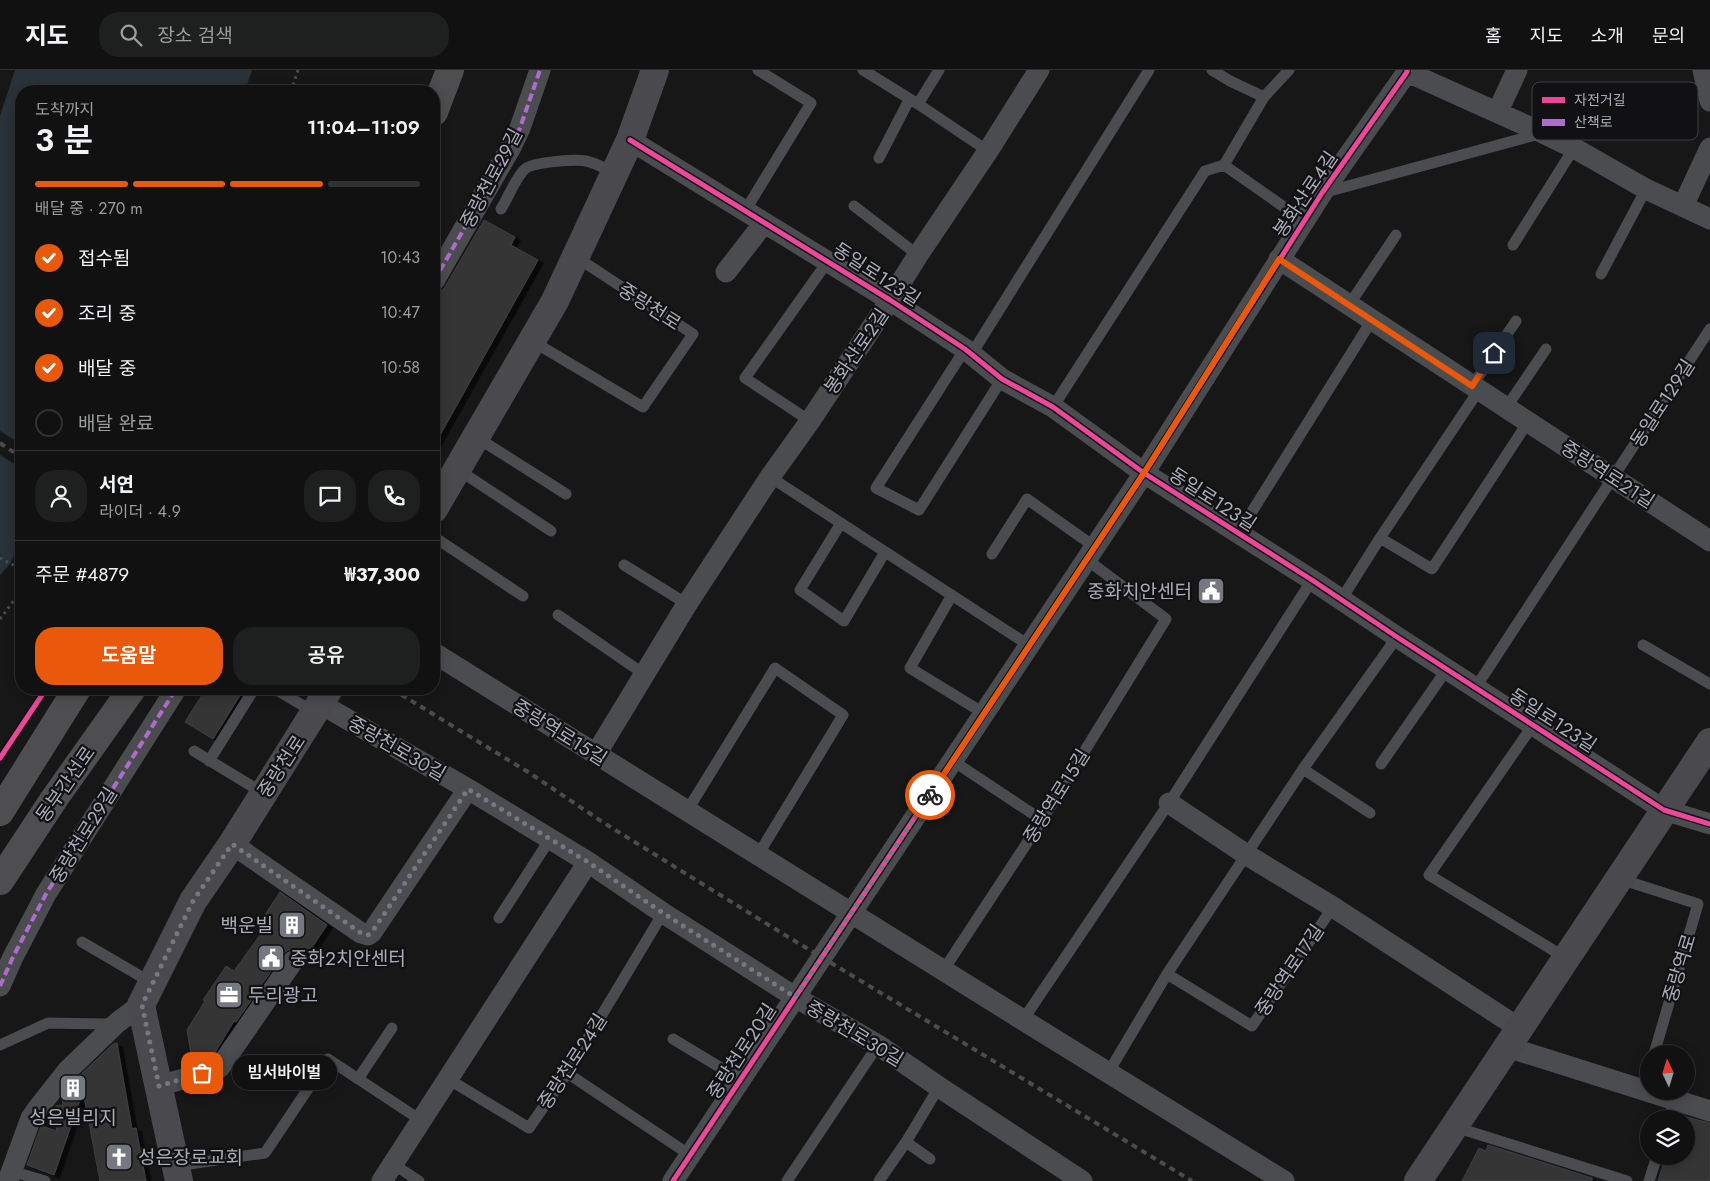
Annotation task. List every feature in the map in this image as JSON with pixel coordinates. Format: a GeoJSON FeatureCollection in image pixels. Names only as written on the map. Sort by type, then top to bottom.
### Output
{"type":"FeatureCollection","features":[{"type":"Feature","properties":{"kind":"highway"},"geometry":{"type":"LineString","coordinates":[[440,96],[450,70]]}},
{"type":"Feature","properties":{"kind":"highway","name":"동부간선로"},"geometry":{"type":"LineString","coordinates":[[0,812],[73,695]]}},
{"type":"Feature","properties":{"kind":"highway","name":"동부간선로"},"geometry":{"type":"LineString","coordinates":[[0,881],[54,799],[128,695]]}},
{"type":"Feature","properties":{"kind":"main road"},"geometry":{"type":"LineString","coordinates":[[440,499],[555,302],[630,140],[655,70]]}},
{"type":"Feature","properties":{"kind":"main road","name":"중랑천로"},"geometry":{"type":"LineString","coordinates":[[147,994],[193,901],[232,844],[322,702]]}},
{"type":"Feature","properties":{"kind":"main road"},"geometry":{"type":"LineString","coordinates":[[1418,1181],[1710,742]]}},
{"type":"Feature","properties":{"kind":"main road"},"geometry":{"type":"LineString","coordinates":[[147,994],[159,1086],[178,1173]]}},
{"type":"Feature","properties":{"kind":"street","name":"중랑천로29길"},"geometry":{"type":"LineString","coordinates":[[440,270],[515,138],[540,70]]}},
{"type":"Feature","properties":{"kind":"street","name":"봉화산로2길"},"geometry":{"type":"LineString","coordinates":[[596,754],[687,604],[770,477],[810,421],[890,300],[1039,70]]}},
{"type":"Feature","properties":{"kind":"street"},"geometry":{"type":"LineString","coordinates":[[1498,111],[1517,70]]}},
{"type":"Feature","properties":{"kind":"street"},"geometry":{"type":"LineString","coordinates":[[1703,70],[1710,101]]}},
{"type":"Feature","properties":{"kind":"street"},"geometry":{"type":"LineString","coordinates":[[1407,71],[1532,128]]}},
{"type":"Feature","properties":{"kind":"street","name":"봉화산로4길"},"geometry":{"type":"LineString","coordinates":[[852,914],[1144,473],[1322,193],[1407,71]]}},
{"type":"Feature","properties":{"kind":"street","name":"동일로123길"},"geometry":{"type":"LineString","coordinates":[[630,140],[764,223],[828,260],[890,300],[968,352],[1002,379],[1053,407],[1144,473],[1312,580],[1664,810],[1710,824]]}},
{"type":"Feature","properties":{"kind":"street"},"geometry":{"type":"LineString","coordinates":[[1557,140],[1646,188],[1710,219]]}},
{"type":"Feature","properties":{"kind":"street"},"geometry":{"type":"LineString","coordinates":[[1683,206],[1710,148]]}},
{"type":"Feature","properties":{"kind":"street"},"geometry":{"type":"LineString","coordinates":[[726,272],[764,223]]}},
{"type":"Feature","properties":{"kind":"street","name":"중랑역로21길"},"geometry":{"type":"LineString","coordinates":[[1279,259],[1710,541]]}},
{"type":"Feature","properties":{"kind":"street","name":"중랑역로15길"},"geometry":{"type":"LineString","coordinates":[[440,657],[943,971],[1284,1181]]}},
{"type":"Feature","properties":{"kind":"street","name":"중랑천로29길"},"geometry":{"type":"LineString","coordinates":[[0,986],[38,908],[172,695]]}},
{"type":"Feature","properties":{"kind":"street","name":"중랑천로30길"},"geometry":{"type":"LineString","coordinates":[[322,702],[588,862],[663,913],[795,997],[878,1045],[939,1088],[1082,1181]]}},
{"type":"Feature","properties":{"kind":"street"},"geometry":{"type":"LineString","coordinates":[[232,844],[361,933],[368,935],[372,932],[468,789]]}},
{"type":"Feature","properties":{"kind":"street","name":"중랑역로17길"},"geometry":{"type":"LineString","coordinates":[[1169,803],[1247,855],[1332,906],[1513,1038],[1640,1089]]}},
{"type":"Feature","properties":{"kind":"street"},"geometry":{"type":"LineString","coordinates":[[388,1173],[588,862]]}},
{"type":"Feature","properties":{"kind":"street","name":"중랑천로20길"},"geometry":{"type":"LineString","coordinates":[[673,1181],[852,914]]}},
{"type":"Feature","properties":{"kind":"street"},"geometry":{"type":"LineString","coordinates":[[159,1086],[220,1067],[293,961]]}},
{"type":"Feature","properties":{"kind":"street"},"geometry":{"type":"LineString","coordinates":[[9,1176],[30,1118],[68,1070],[147,994]]}},
{"type":"Feature","properties":{"kind":"street","name":"중랑역로17길"},"geometry":{"type":"LineString","coordinates":[[1658,1100],[1672,1109],[1710,1111]]}},
{"type":"Feature","properties":{"kind":"lane"},"geometry":{"type":"LineString","coordinates":[[745,211],[811,103],[758,70]]}},
{"type":"Feature","properties":{"kind":"lane"},"geometry":{"type":"LineString","coordinates":[[863,70],[988,151]]}},
{"type":"Feature","properties":{"kind":"lane"},"geometry":{"type":"LineString","coordinates":[[879,158],[914,102],[939,70]]}},
{"type":"Feature","properties":{"kind":"lane"},"geometry":{"type":"LineString","coordinates":[[1002,379],[919,510],[876,488],[968,352],[1150,70]]}},
{"type":"Feature","properties":{"kind":"lane"},"geometry":{"type":"LineString","coordinates":[[1212,70],[1231,75],[1264,97]]}},
{"type":"Feature","properties":{"kind":"lane"},"geometry":{"type":"LineString","coordinates":[[1053,407],[1205,171],[1224,165],[1264,97],[1289,70]]}},
{"type":"Feature","properties":{"kind":"lane","name":"봉화산로4길"},"geometry":{"type":"LineString","coordinates":[[1322,193],[1532,136]]}},
{"type":"Feature","properties":{"kind":"lane"},"geometry":{"type":"LineString","coordinates":[[1513,245],[1574,148]]}},
{"type":"Feature","properties":{"kind":"lane"},"geometry":{"type":"LineString","coordinates":[[501,209],[522,172],[527,167],[536,163],[584,160],[593,162],[615,173]]}},
{"type":"Feature","properties":{"kind":"lane","name":"봉화산로4길"},"geometry":{"type":"LineString","coordinates":[[1224,165],[1304,221]]}},
{"type":"Feature","properties":{"kind":"lane"},"geometry":{"type":"LineString","coordinates":[[1601,274],[1646,188]]}},
{"type":"Feature","properties":{"kind":"lane"},"geometry":{"type":"LineString","coordinates":[[854,206],[918,255]]}},
{"type":"Feature","properties":{"kind":"lane"},"geometry":{"type":"LineString","coordinates":[[1349,305],[1396,235]]}},
{"type":"Feature","properties":{"kind":"lane","name":"중랑천로"},"geometry":{"type":"LineString","coordinates":[[532,341],[643,406],[693,334],[576,257]]}},
{"type":"Feature","properties":{"kind":"lane","name":"동일로123길"},"geometry":{"type":"LineString","coordinates":[[810,421],[745,378],[828,260]]}},
{"type":"Feature","properties":{"kind":"lane","name":"동일로123길"},"geometry":{"type":"LineString","coordinates":[[1238,534],[1372,320]]}},
{"type":"Feature","properties":{"kind":"lane"},"geometry":{"type":"LineString","coordinates":[[1341,600],[1476,388],[1516,321]]}},
{"type":"Feature","properties":{"kind":"lane","name":"동일로129길"},"geometry":{"type":"LineString","coordinates":[[1613,477],[1710,329]]}},
{"type":"Feature","properties":{"kind":"lane"},"geometry":{"type":"LineString","coordinates":[[1506,408],[1546,349]]}},
{"type":"Feature","properties":{"kind":"lane"},"geometry":{"type":"LineString","coordinates":[[1380,538],[1432,569],[1528,422]]}},
{"type":"Feature","properties":{"kind":"lane"},"geometry":{"type":"LineString","coordinates":[[476,437],[566,494]]}},
{"type":"Feature","properties":{"kind":"lane"},"geometry":{"type":"LineString","coordinates":[[457,469],[551,531]]}},
{"type":"Feature","properties":{"kind":"lane"},"geometry":{"type":"LineString","coordinates":[[770,477],[1030,646]]}},
{"type":"Feature","properties":{"kind":"lane"},"geometry":{"type":"LineString","coordinates":[[1476,688],[1613,477]]}},
{"type":"Feature","properties":{"kind":"lane"},"geometry":{"type":"LineString","coordinates":[[992,554],[1027,499],[1090,553]]}},
{"type":"Feature","properties":{"kind":"lane"},"geometry":{"type":"LineString","coordinates":[[841,523],[800,590],[844,621],[885,552]]}},
{"type":"Feature","properties":{"kind":"lane"},"geometry":{"type":"LineString","coordinates":[[440,542],[523,596]]}},
{"type":"Feature","properties":{"kind":"lane","name":"중랑역로15길"},"geometry":{"type":"LineString","coordinates":[[943,971],[1042,820],[1166,619],[1090,553]]}},
{"type":"Feature","properties":{"kind":"lane"},"geometry":{"type":"LineString","coordinates":[[624,565],[687,604]]}},
{"type":"Feature","properties":{"kind":"lane"},"geometry":{"type":"LineString","coordinates":[[1023,1020],[1169,803],[1312,580]]}},
{"type":"Feature","properties":{"kind":"lane"},"geometry":{"type":"LineString","coordinates":[[952,595],[910,668],[985,714]]}},
{"type":"Feature","properties":{"kind":"lane"},"geometry":{"type":"LineString","coordinates":[[558,615],[644,674]]}},
{"type":"Feature","properties":{"kind":"lane"},"geometry":{"type":"LineString","coordinates":[[1108,1073],[1167,974],[1304,769],[1397,637]]}},
{"type":"Feature","properties":{"kind":"lane"},"geometry":{"type":"LineString","coordinates":[[1643,645],[1710,684]]}},
{"type":"Feature","properties":{"kind":"lane"},"geometry":{"type":"LineString","coordinates":[[687,811],[775,668],[843,715],[758,855]]}},
{"type":"Feature","properties":{"kind":"lane"},"geometry":{"type":"LineString","coordinates":[[1381,764],[1447,669]]}},
{"type":"Feature","properties":{"kind":"lane"},"geometry":{"type":"LineString","coordinates":[[209,761],[250,695]]}},
{"type":"Feature","properties":{"kind":"lane"},"geometry":{"type":"LineString","coordinates":[[297,695],[322,702]]}},
{"type":"Feature","properties":{"kind":"lane","name":"동일로123길"},"geometry":{"type":"LineString","coordinates":[[1533,725],[1428,875],[1566,958]]}},
{"type":"Feature","properties":{"kind":"lane"},"geometry":{"type":"LineString","coordinates":[[194,752],[263,793]]}},
{"type":"Feature","properties":{"kind":"lane"},"geometry":{"type":"LineString","coordinates":[[953,761],[1042,820]]}},
{"type":"Feature","properties":{"kind":"lane"},"geometry":{"type":"LineString","coordinates":[[1304,769],[1370,813]]}},
{"type":"Feature","properties":{"kind":"lane"},"geometry":{"type":"LineString","coordinates":[[499,918],[550,839]]}},
{"type":"Feature","properties":{"kind":"lane","name":"중랑역로"},"geometry":{"type":"LineString","coordinates":[[1619,878],[1698,904],[1657,1045]]}},
{"type":"Feature","properties":{"kind":"lane","name":"중랑역로17길"},"geometry":{"type":"LineString","coordinates":[[1167,974],[1252,1026],[1332,906]]}},
{"type":"Feature","properties":{"kind":"lane","name":"중랑천로24길"},"geometry":{"type":"LineString","coordinates":[[448,1079],[529,1128],[567,1074],[663,913]]}},
{"type":"Feature","properties":{"kind":"lane"},"geometry":{"type":"LineString","coordinates":[[82,942],[147,994]]}},
{"type":"Feature","properties":{"kind":"lane"},"geometry":{"type":"LineString","coordinates":[[0,1045],[48,1023],[105,1024],[118,1022]]}},
{"type":"Feature","properties":{"kind":"lane"},"geometry":{"type":"LineString","coordinates":[[358,1079],[392,1028]]}},
{"type":"Feature","properties":{"kind":"lane","name":"중랑천로20길"},"geometry":{"type":"LineString","coordinates":[[673,1039],[741,1080]]}},
{"type":"Feature","properties":{"kind":"lane"},"geometry":{"type":"LineString","coordinates":[[787,1181],[878,1045]]}},
{"type":"Feature","properties":{"kind":"lane"},"geometry":{"type":"LineString","coordinates":[[178,1173],[265,1153],[328,1059],[422,1121]]}},
{"type":"Feature","properties":{"kind":"lane"},"geometry":{"type":"LineString","coordinates":[[567,1074],[690,1155]]}},
{"type":"Feature","properties":{"kind":"lane"},"geometry":{"type":"LineString","coordinates":[[879,1181],[906,1142],[939,1088]]}},
{"type":"Feature","properties":{"kind":"lane"},"geometry":{"type":"LineString","coordinates":[[1455,1127],[1627,1181]]}},
{"type":"Feature","properties":{"kind":"lane"},"geometry":{"type":"LineString","coordinates":[[906,1142],[930,1159]]}},
{"type":"Feature","properties":{"kind":"lane"},"geometry":{"type":"LineString","coordinates":[[1649,1181],[1654,1165]]}},
{"type":"Feature","properties":{"kind":"lane"},"geometry":{"type":"LineString","coordinates":[[388,1173],[420,1181]]}},
{"type":"Feature","properties":{"kind":"lane"},"geometry":{"type":"LineString","coordinates":[[9,1176],[45,1181]]}},
{"type":"Feature","properties":{"kind":"path"},"geometry":{"type":"LineString","coordinates":[[293,85],[298,70]]}},
{"type":"Feature","properties":{"kind":"path"},"geometry":{"type":"LineString","coordinates":[[0,558],[15,567]]}},
{"type":"Feature","properties":{"kind":"path"},"geometry":{"type":"LineString","coordinates":[[0,619],[15,599]]}},
{"type":"Feature","properties":{"kind":"shaded area"},"geometry":{"type":"Polygon","coordinates":[[[15,70],[252,70],[247,85],[15,85],[15,553],[10,564],[0,575],[0,116],[15,70]]]}},
{"type":"Feature","properties":{"kind":"pier"},"geometry":{"type":"Polygon","coordinates":[[[0,431],[15,440],[15,464],[0,455],[0,431]]]}},
{"type":"Feature","properties":{"kind":"building"},"geometry":{"type":"Polygon","coordinates":[[[484,220],[515,237],[511,245],[538,260],[440,435],[440,292],[445,287],[484,220]]]}},
{"type":"Feature","properties":{"kind":"building"},"geometry":{"type":"Polygon","coordinates":[[[202,695],[240,695],[213,739],[185,722],[202,695]]]}},
{"type":"Feature","properties":{"kind":"building"},"geometry":{"type":"Polygon","coordinates":[[[280,892],[327,925],[305,958],[300,951],[294,949],[288,950],[283,954],[236,1022],[234,1021],[213,1056],[192,1059],[187,1030],[205,1001],[203,1000],[226,966],[234,971],[263,931],[257,927],[280,892]]]}},
{"type":"Feature","properties":{"kind":"building"},"geometry":{"type":"Polygon","coordinates":[[[117,1043],[132,1129],[136,1128],[146,1181],[100,1181],[83,1091],[54,1175],[27,1165],[41,1126],[57,1131],[53,1109],[56,1106],[63,1105],[62,1098],[77,1078],[113,1044],[117,1043]]]}},
{"type":"Feature","properties":{"kind":"building"},"geometry":{"type":"Polygon","coordinates":[[[1695,1119],[1710,1123],[1710,1181],[1658,1181],[1663,1165],[1695,1165],[1695,1119]]]}},
{"type":"Feature","properties":{"kind":"building"},"geometry":{"type":"Polygon","coordinates":[[[1488,1145],[1592,1178],[1592,1181],[1462,1181],[1479,1148],[1486,1151],[1488,1145]]]}},
{"type":"Feature","properties":{"kind":"railway"},"geometry":{"type":"LineString","coordinates":[[0,443],[15,453]]}},
{"type":"Feature","properties":{"kind":"railway"},"geometry":{"type":"LineString","coordinates":[[402,695],[528,772],[604,823],[780,932],[1192,1181]]}},
{"type":"Feature","properties":{"kind":"marked path"},"geometry":{"type":"LineString","coordinates":[[440,271],[511,147],[520,128],[540,70]]}},
{"type":"Feature","properties":{"kind":"marked path"},"geometry":{"type":"LineString","coordinates":[[0,986],[46,894],[172,695]]}},
{"type":"Feature","properties":{"kind":"cycle path"},"geometry":{"type":"LineString","coordinates":[[673,1181],[1144,473],[1322,193],[1407,70]]}},
{"type":"Feature","properties":{"kind":"cycle path"},"geometry":{"type":"LineString","coordinates":[[630,140],[890,300],[965,349],[1002,379],[1053,407],[1144,473],[1312,580],[1664,810],[1710,824]]}},
{"type":"Feature","properties":{"kind":"cycle path"},"geometry":{"type":"LineString","coordinates":[[0,758],[42,695]]}},
{"type":"Feature","properties":{"kind":"way so far"},"geometry":{"type":"LineString","coordinates":[[202,1073],[159,1086],[142,1005],[193,901],[232,844],[361,933],[368,935],[372,932],[468,789],[588,862],[663,913],[795,997],[930,795]]}},
{"type":"Feature","properties":{"kind":"place","name":"중화치안센터"},"geometry":{"type":"Point","coordinates":[1211,591]}},
{"type":"Feature","properties":{"kind":"place","name":"백운빌"},"geometry":{"type":"Point","coordinates":[292,925]}},
{"type":"Feature","properties":{"kind":"place","name":"중화2치안센터"},"geometry":{"type":"Point","coordinates":[271,958]}},
{"type":"Feature","properties":{"kind":"place","name":"두리광고"},"geometry":{"type":"Point","coordinates":[229,995]}},
{"type":"Feature","properties":{"kind":"place","name":"빔서바이벌"},"geometry":{"type":"Point","coordinates":[202,1073]}},
{"type":"Feature","properties":{"kind":"place","name":"성은빌리지"},"geometry":{"type":"Point","coordinates":[73,1088]}},
{"type":"Feature","properties":{"kind":"place","name":"성은장로교회"},"geometry":{"type":"Point","coordinates":[119,1157]}},
{"type":"Feature","properties":{"kind":"route"},"geometry":{"type":"LineString","coordinates":[[930,795],[1144,473],[1279,259],[1472,386],[1494,353]]}}]}
